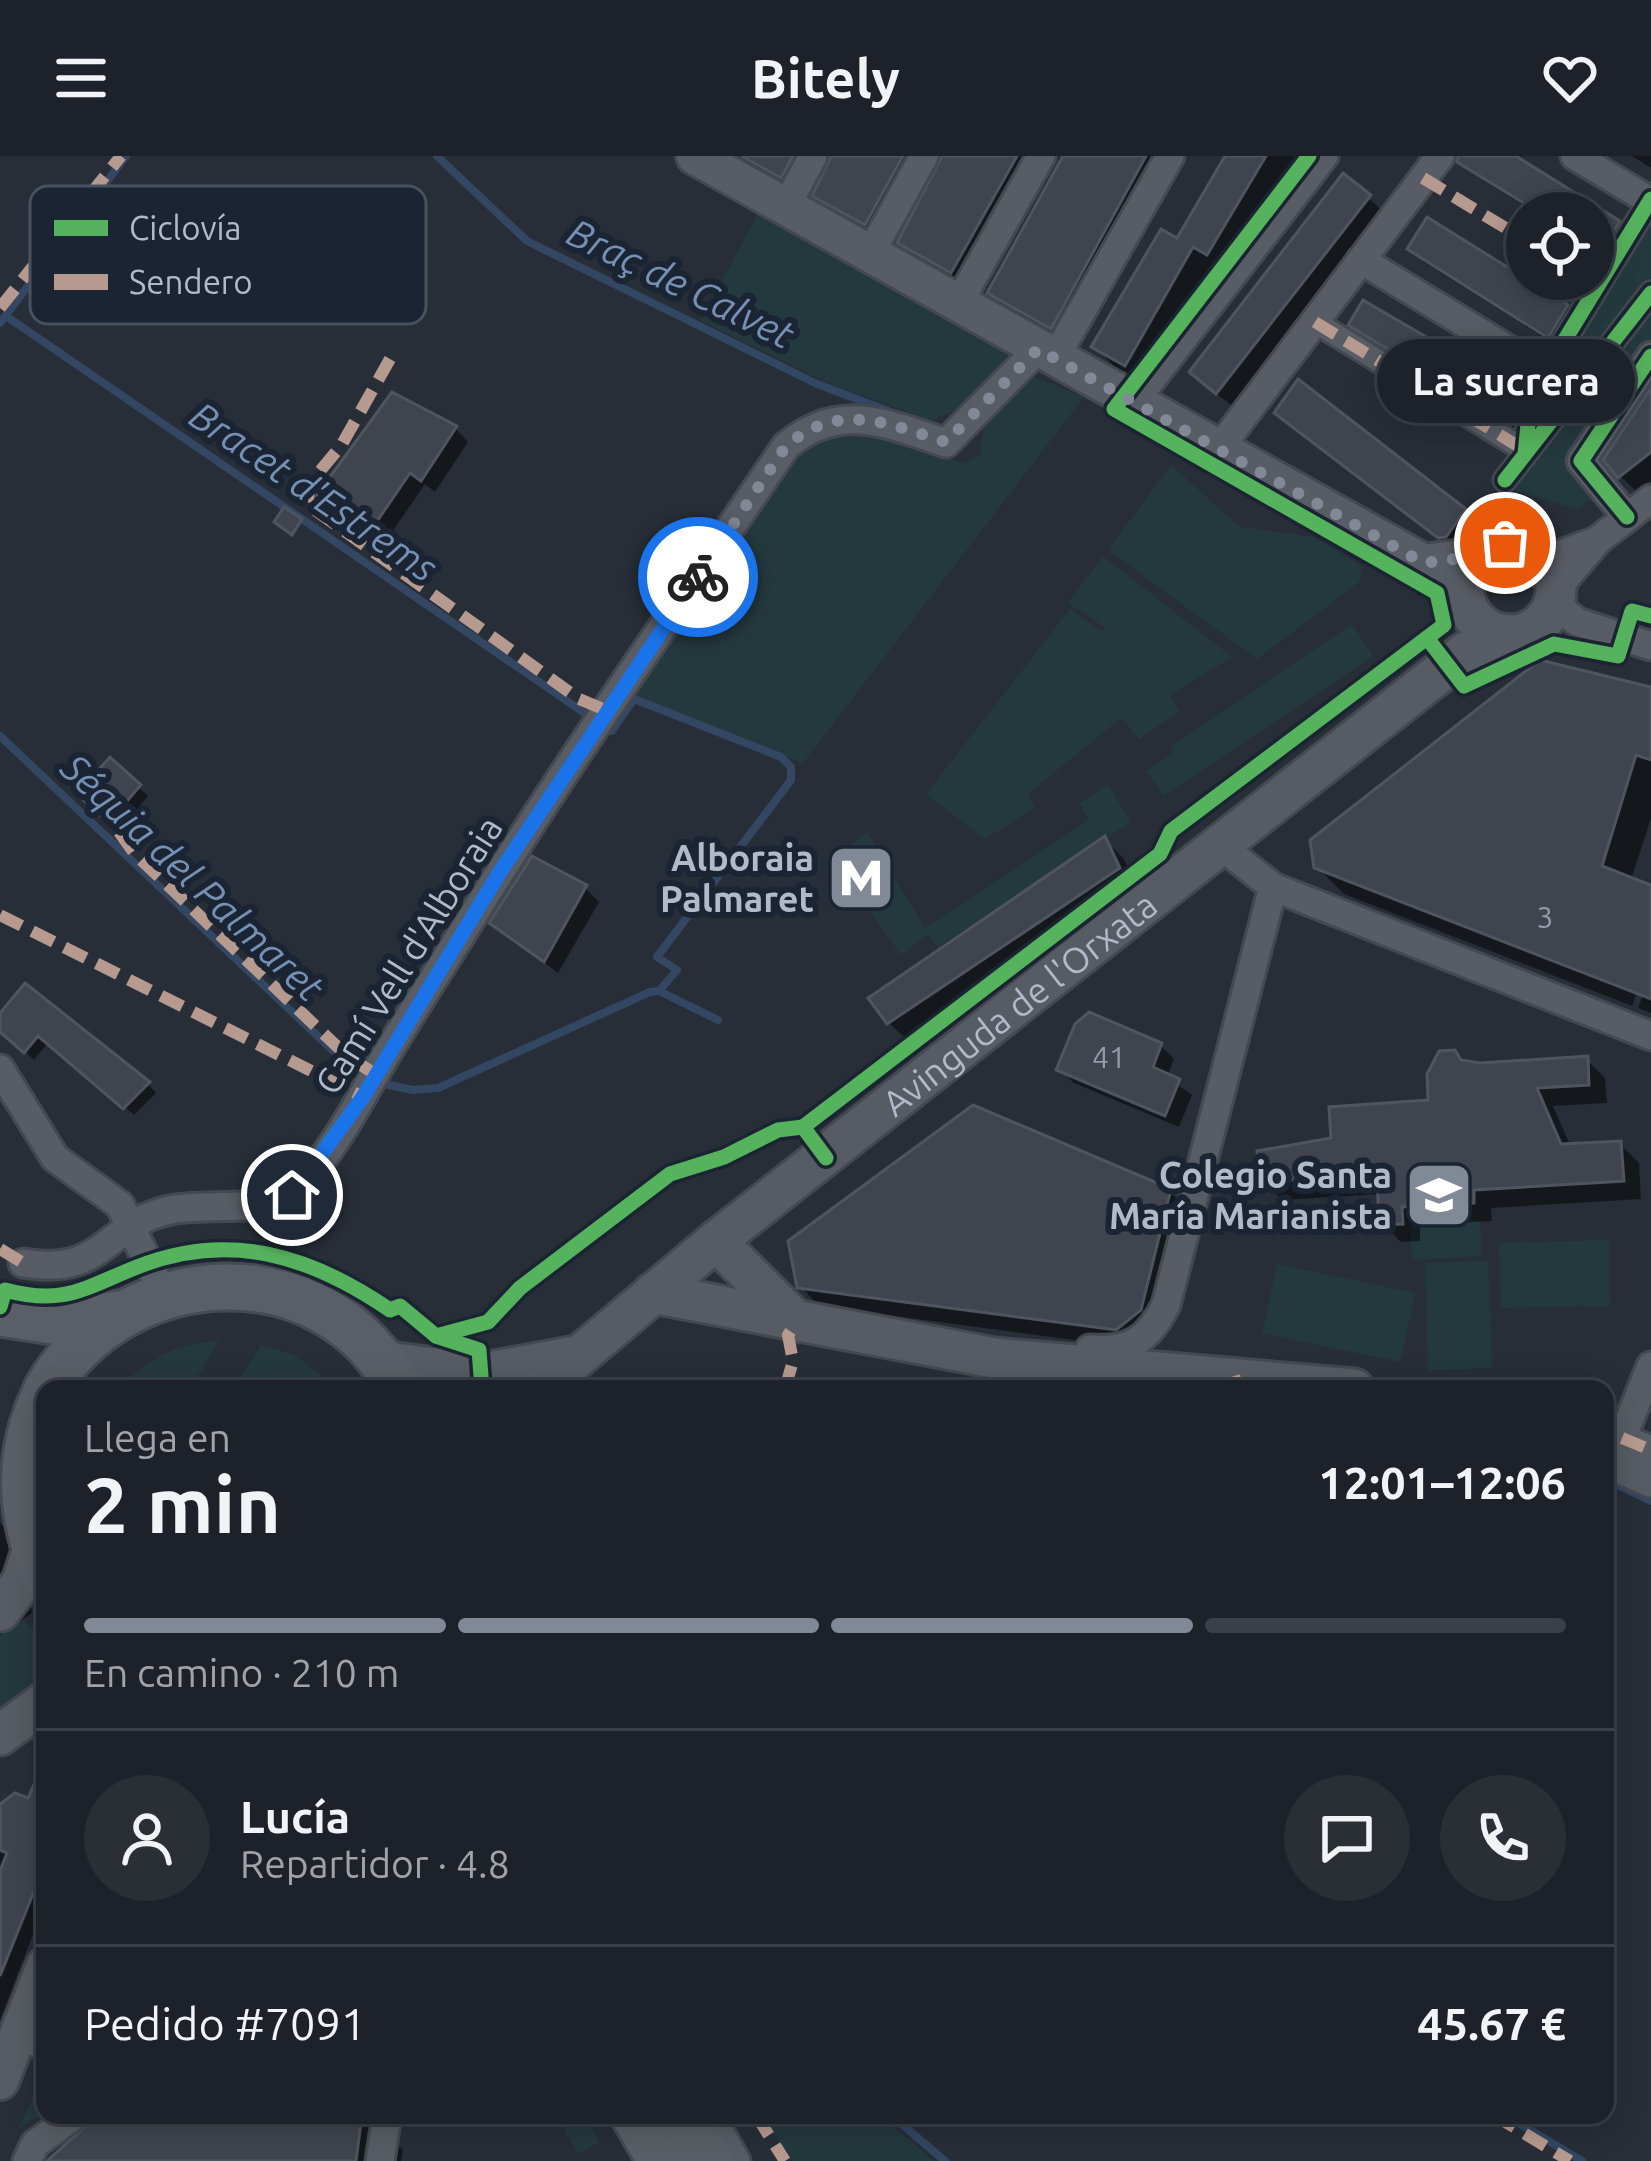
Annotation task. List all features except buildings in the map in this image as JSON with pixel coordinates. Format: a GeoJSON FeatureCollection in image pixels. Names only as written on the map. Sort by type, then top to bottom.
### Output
{"type":"FeatureCollection","features":[{"type":"Feature","properties":{"kind":"main road"},"geometry":{"type":"LineString","coordinates":[[1520,544],[1552,584],[1537,627],[1508,635],[1468,623],[1465,578],[1477,556],[1490,547],[1520,544]]}},
{"type":"Feature","properties":{"kind":"main road","name":"Avinguda de l'Orxata"},"geometry":{"type":"LineString","coordinates":[[549,1380],[716,1241],[1221,846],[1468,623]]}},
{"type":"Feature","properties":{"kind":"main road"},"geometry":{"type":"LineString","coordinates":[[716,1241],[797,1322]]}},
{"type":"Feature","properties":{"kind":"main road"},"geometry":{"type":"LineString","coordinates":[[53,1380],[68,1358],[118,1314],[163,1293],[208,1285],[286,1294],[338,1321],[390,1375]]}},
{"type":"Feature","properties":{"kind":"main road"},"geometry":{"type":"LineString","coordinates":[[653,1294],[994,1358],[1249,1380]]}},
{"type":"Feature","properties":{"kind":"main road"},"geometry":{"type":"LineString","coordinates":[[0,1313],[59,1322],[118,1314]]}},
{"type":"Feature","properties":{"kind":"main road","name":"Avinguda de l'Orxata"},"geometry":{"type":"LineString","coordinates":[[390,1375],[496,1374],[575,1355]]}},
{"type":"Feature","properties":{"kind":"main road"},"geometry":{"type":"LineString","coordinates":[[0,1400],[26,1448]]}},
{"type":"Feature","properties":{"kind":"main road"},"geometry":{"type":"LineString","coordinates":[[36,1420],[26,1448],[23,1498],[36,1550]]}},
{"type":"Feature","properties":{"kind":"main road"},"geometry":{"type":"LineString","coordinates":[[1614,1448],[1651,1477]]}},
{"type":"Feature","properties":{"kind":"main road"},"geometry":{"type":"LineString","coordinates":[[0,1611],[36,1566]]}},
{"type":"Feature","properties":{"kind":"main road"},"geometry":{"type":"LineString","coordinates":[[0,1735],[36,1709]]}},
{"type":"Feature","properties":{"kind":"main road"},"geometry":{"type":"LineString","coordinates":[[639,2124],[661,2161]]}},
{"type":"Feature","properties":{"kind":"main road"},"geometry":{"type":"LineString","coordinates":[[688,2124],[709,2161]]}},
{"type":"Feature","properties":{"kind":"street"},"geometry":{"type":"LineString","coordinates":[[786,207],[813,156]]}},
{"type":"Feature","properties":{"kind":"street"},"geometry":{"type":"LineString","coordinates":[[869,254],[924,156]]}},
{"type":"Feature","properties":{"kind":"street"},"geometry":{"type":"LineString","coordinates":[[958,304],[1041,156]]}},
{"type":"Feature","properties":{"kind":"street"},"geometry":{"type":"LineString","coordinates":[[1047,353],[1170,156]]}},
{"type":"Feature","properties":{"kind":"street"},"geometry":{"type":"LineString","coordinates":[[1134,402],[1324,156]]}},
{"type":"Feature","properties":{"kind":"street"},"geometry":{"type":"LineString","coordinates":[[1217,451],[1440,156]]}},
{"type":"Feature","properties":{"kind":"street"},"geometry":{"type":"LineString","coordinates":[[1526,453],[1531,395],[1650,200],[1575,156]]}},
{"type":"Feature","properties":{"kind":"street"},"geometry":{"type":"LineString","coordinates":[[702,158],[1424,563],[1468,623]]}},
{"type":"Feature","properties":{"kind":"street"},"geometry":{"type":"LineString","coordinates":[[1361,260],[1545,372]]}},
{"type":"Feature","properties":{"kind":"street"},"geometry":{"type":"LineString","coordinates":[[1505,480],[1651,293]]}},
{"type":"Feature","properties":{"kind":"street"},"geometry":{"type":"LineString","coordinates":[[1315,322],[1526,453]]}},
{"type":"Feature","properties":{"kind":"street","name":"Camí Vell d'Alboraia"},"geometry":{"type":"LineString","coordinates":[[134,1225],[168,1210],[209,1203],[268,1204],[292,1195],[363,1097],[500,872],[786,446],[823,421],[847,419],[888,424],[946,442],[1047,353]]}},
{"type":"Feature","properties":{"kind":"street"},"geometry":{"type":"LineString","coordinates":[[1627,517],[1581,461],[1651,356]]}},
{"type":"Feature","properties":{"kind":"street"},"geometry":{"type":"LineString","coordinates":[[1651,499],[1552,584],[1577,622],[1651,646]]}},
{"type":"Feature","properties":{"kind":"street"},"geometry":{"type":"LineString","coordinates":[[1424,563],[1477,556]]}},
{"type":"Feature","properties":{"kind":"street"},"geometry":{"type":"LineString","coordinates":[[1221,846],[1273,887],[1651,1036]]}},
{"type":"Feature","properties":{"kind":"street"},"geometry":{"type":"LineString","coordinates":[[994,1358],[1058,1348],[1118,1351],[1150,1335],[1166,1304],[1273,887]]}},
{"type":"Feature","properties":{"kind":"street"},"geometry":{"type":"LineString","coordinates":[[0,1070],[55,1158],[120,1205],[134,1225],[163,1293]]}},
{"type":"Feature","properties":{"kind":"street"},"geometry":{"type":"LineString","coordinates":[[23,1264],[57,1269],[96,1256],[134,1225]]}},
{"type":"Feature","properties":{"kind":"street"},"geometry":{"type":"LineString","coordinates":[[1614,1445],[1651,1366]]}},
{"type":"Feature","properties":{"kind":"street"},"geometry":{"type":"LineString","coordinates":[[1614,1447],[1651,1450]]}},
{"type":"Feature","properties":{"kind":"street"},"geometry":{"type":"LineString","coordinates":[[0,2081],[31,2041]]}},
{"type":"Feature","properties":{"kind":"street"},"geometry":{"type":"LineString","coordinates":[[27,2161],[35,2144],[63,2124]]}},
{"type":"Feature","properties":{"kind":"street"},"geometry":{"type":"LineString","coordinates":[[380,2161],[386,2124]]}},
{"type":"Feature","properties":{"kind":"street"},"geometry":{"type":"LineString","coordinates":[[715,2124],[736,2161]]}},
{"type":"Feature","properties":{"kind":"green space"},"geometry":{"type":"Polygon","coordinates":[[[1651,183],[1651,346],[1572,458],[1599,495],[1577,509],[1519,492],[1494,473],[1516,444],[1583,300],[1614,300],[1614,244],[1651,183]]]}},
{"type":"Feature","properties":{"kind":"green space"},"geometry":{"type":"Polygon","coordinates":[[[759,211],[1011,352],[957,409],[932,421],[828,383],[701,321],[759,211]]]}},
{"type":"Feature","properties":{"kind":"green space"},"geometry":{"type":"Polygon","coordinates":[[[1029,375],[1084,397],[803,763],[635,696],[786,464],[821,432],[862,431],[962,463],[980,456],[984,424],[1029,375]]]}},
{"type":"Feature","properties":{"kind":"green space"},"geometry":{"type":"Polygon","coordinates":[[[1171,465],[1240,527],[1315,537],[1363,567],[1359,582],[1257,659],[1108,550],[1171,465]]]}},
{"type":"Feature","properties":{"kind":"green space"},"geometry":{"type":"Polygon","coordinates":[[[1103,556],[1232,657],[1170,695],[1180,712],[1139,739],[1121,718],[1028,794],[1035,808],[985,839],[926,794],[1070,609],[1102,631],[1106,628],[1068,603],[1103,556]]]}},
{"type":"Feature","properties":{"kind":"green space"},"geometry":{"type":"Polygon","coordinates":[[[1352,624],[1373,656],[1164,796],[1146,771],[1174,752],[1171,746],[1352,624]]]}},
{"type":"Feature","properties":{"kind":"green space"},"geometry":{"type":"Polygon","coordinates":[[[1108,785],[1131,822],[938,947],[928,935],[901,955],[834,860],[867,832],[925,928],[1089,819],[1079,803],[1108,785]]]}},
{"type":"Feature","properties":{"kind":"green space"},"geometry":{"type":"Polygon","coordinates":[[[1480,1220],[1482,1256],[1412,1260],[1410,1224],[1480,1220]]]}},
{"type":"Feature","properties":{"kind":"green space"},"geometry":{"type":"Polygon","coordinates":[[[1609,1240],[1610,1306],[1501,1308],[1499,1243],[1609,1240]]]}},
{"type":"Feature","properties":{"kind":"green space"},"geometry":{"type":"Polygon","coordinates":[[[1488,1261],[1492,1368],[1428,1370],[1425,1263],[1488,1261]]]}},
{"type":"Feature","properties":{"kind":"green space"},"geometry":{"type":"Polygon","coordinates":[[[1277,1264],[1415,1293],[1400,1362],[1262,1333],[1277,1264]]]}},
{"type":"Feature","properties":{"kind":"green space"},"geometry":{"type":"Polygon","coordinates":[[[219,1341],[195,1380],[127,1380],[157,1358],[219,1341]]]}},
{"type":"Feature","properties":{"kind":"green space"},"geometry":{"type":"Polygon","coordinates":[[[261,1345],[294,1355],[321,1375],[317,1380],[239,1380],[261,1345]]]}},
{"type":"Feature","properties":{"kind":"green space"},"geometry":{"type":"Polygon","coordinates":[[[24,1620],[36,1633],[36,1686],[0,1712],[0,1634],[24,1620]]]}},
{"type":"Feature","properties":{"kind":"green space"},"geometry":{"type":"Polygon","coordinates":[[[36,2091],[36,2118],[19,2128],[36,2091]]]}},
{"type":"Feature","properties":{"kind":"green space"},"geometry":{"type":"Polygon","coordinates":[[[561,2124],[589,2124],[600,2142],[578,2154],[561,2124]]]}},
{"type":"Feature","properties":{"kind":"green space"},"geometry":{"type":"Polygon","coordinates":[[[768,2124],[890,2124],[934,2161],[793,2161],[768,2124]]]}},
{"type":"Feature","properties":{"kind":"waterway","name":"Braç de Calvet"},"geometry":{"type":"LineString","coordinates":[[103,186],[126,156]]}},
{"type":"Feature","properties":{"kind":"waterway","name":"Braç de Calvet"},"geometry":{"type":"LineString","coordinates":[[437,156],[527,241],[817,384],[891,412]]}},
{"type":"Feature","properties":{"kind":"waterway","name":"Braç de Calvet"},"geometry":{"type":"LineString","coordinates":[[0,323],[30,283]]}},
{"type":"Feature","properties":{"kind":"waterway","name":"Bracet d'Estrems"},"geometry":{"type":"LineString","coordinates":[[6,316],[589,716]]}},
{"type":"Feature","properties":{"kind":"waterway","name":"Bracet d'Estrems"},"geometry":{"type":"LineString","coordinates":[[612,731],[634,699],[781,757],[791,767],[791,780],[657,957],[677,970],[659,991]]}},
{"type":"Feature","properties":{"kind":"waterway","name":"Séquia del Palmaret"},"geometry":{"type":"LineString","coordinates":[[0,736],[345,1062]]}},
{"type":"Feature","properties":{"kind":"waterway","name":"Séquia del Palmaret"},"geometry":{"type":"LineString","coordinates":[[389,1085],[438,1088],[650,992],[659,991],[718,1020]]}},
{"type":"Feature","properties":{"kind":"waterway"},"geometry":{"type":"LineString","coordinates":[[1614,1483],[1651,1501]]}},
{"type":"Feature","properties":{"kind":"waterway"},"geometry":{"type":"LineString","coordinates":[[902,2124],[945,2161]]}},
{"type":"Feature","properties":{"kind":"waterway"},"geometry":{"type":"LineString","coordinates":[[1520,2124],[1582,2161]]}},
{"type":"Feature","properties":{"kind":"marked path"},"geometry":{"type":"LineString","coordinates":[[97,186],[121,156]]}},
{"type":"Feature","properties":{"kind":"marked path"},"geometry":{"type":"LineString","coordinates":[[1423,178],[1506,228]]}},
{"type":"Feature","properties":{"kind":"marked path"},"geometry":{"type":"LineString","coordinates":[[0,308],[30,270]]}},
{"type":"Feature","properties":{"kind":"marked path"},"geometry":{"type":"LineString","coordinates":[[1315,322],[1526,451]]}},
{"type":"Feature","properties":{"kind":"marked path"},"geometry":{"type":"LineString","coordinates":[[390,359],[341,446],[309,484],[308,505],[579,699],[608,711]]}},
{"type":"Feature","properties":{"kind":"marked path"},"geometry":{"type":"LineString","coordinates":[[119,832],[135,854],[347,1056],[375,1074]]}},
{"type":"Feature","properties":{"kind":"marked path"},"geometry":{"type":"LineString","coordinates":[[0,915],[363,1097]]}},
{"type":"Feature","properties":{"kind":"marked path"},"geometry":{"type":"LineString","coordinates":[[0,1249],[23,1263]]}},
{"type":"Feature","properties":{"kind":"marked path"},"geometry":{"type":"LineString","coordinates":[[788,1380],[793,1361],[788,1335],[797,1322]]}},
{"type":"Feature","properties":{"kind":"marked path"},"geometry":{"type":"LineString","coordinates":[[1234,1376],[1235,1380]]}},
{"type":"Feature","properties":{"kind":"marked path"},"geometry":{"type":"LineString","coordinates":[[1622,1438],[1651,1450]]}},
{"type":"Feature","properties":{"kind":"marked path"},"geometry":{"type":"LineString","coordinates":[[762,2124],[785,2161]]}},
{"type":"Feature","properties":{"kind":"marked path"},"geometry":{"type":"LineString","coordinates":[[1509,2124],[1570,2161]]}},
{"type":"Feature","properties":{"kind":"cycle path"},"geometry":{"type":"LineString","coordinates":[[826,1158],[803,1127],[1160,854],[1171,831],[1444,625],[1437,593],[1114,409],[1309,156]]}},
{"type":"Feature","properties":{"kind":"cycle path"},"geometry":{"type":"LineString","coordinates":[[1525,454],[1531,395],[1651,199]]}},
{"type":"Feature","properties":{"kind":"cycle path"},"geometry":{"type":"LineString","coordinates":[[1505,480],[1651,293]]}},
{"type":"Feature","properties":{"kind":"cycle path"},"geometry":{"type":"LineString","coordinates":[[1627,517],[1581,461],[1651,356]]}},
{"type":"Feature","properties":{"kind":"cycle path"},"geometry":{"type":"LineString","coordinates":[[1427,638],[1464,686],[1554,644],[1618,656],[1632,611],[1651,616]]}},
{"type":"Feature","properties":{"kind":"cycle path"},"geometry":{"type":"LineString","coordinates":[[436,1336],[488,1322],[520,1288],[670,1174],[724,1157],[778,1130],[803,1127]]}},
{"type":"Feature","properties":{"kind":"cycle path"},"geometry":{"type":"LineString","coordinates":[[0,1307],[5,1290],[59,1295],[171,1256],[237,1250],[269,1254],[330,1275],[390,1310],[400,1306],[436,1336],[479,1350],[481,1380]]}},
{"type":"Feature","properties":{"kind":"way so far"},"geometry":{"type":"LineString","coordinates":[[698,577],[786,446],[805,430],[823,421],[847,419],[888,424],[946,442],[1038,349],[1424,563],[1477,556],[1505,543]]}},
{"type":"Feature","properties":{"kind":"place","name":"La sucrera"},"geometry":{"type":"Point","coordinates":[1505,543]}},
{"type":"Feature","properties":{"kind":"place","name":"Alboraia Palmaret"},"geometry":{"type":"Point","coordinates":[861,878]}},
{"type":"Feature","properties":{"kind":"place","name":"Colegio Santa María Marianista"},"geometry":{"type":"Point","coordinates":[1439,1195]}},
{"type":"Feature","properties":{"kind":"route"},"geometry":{"type":"LineString","coordinates":[[292,1195],[363,1097],[500,872],[698,577]]}}]}
